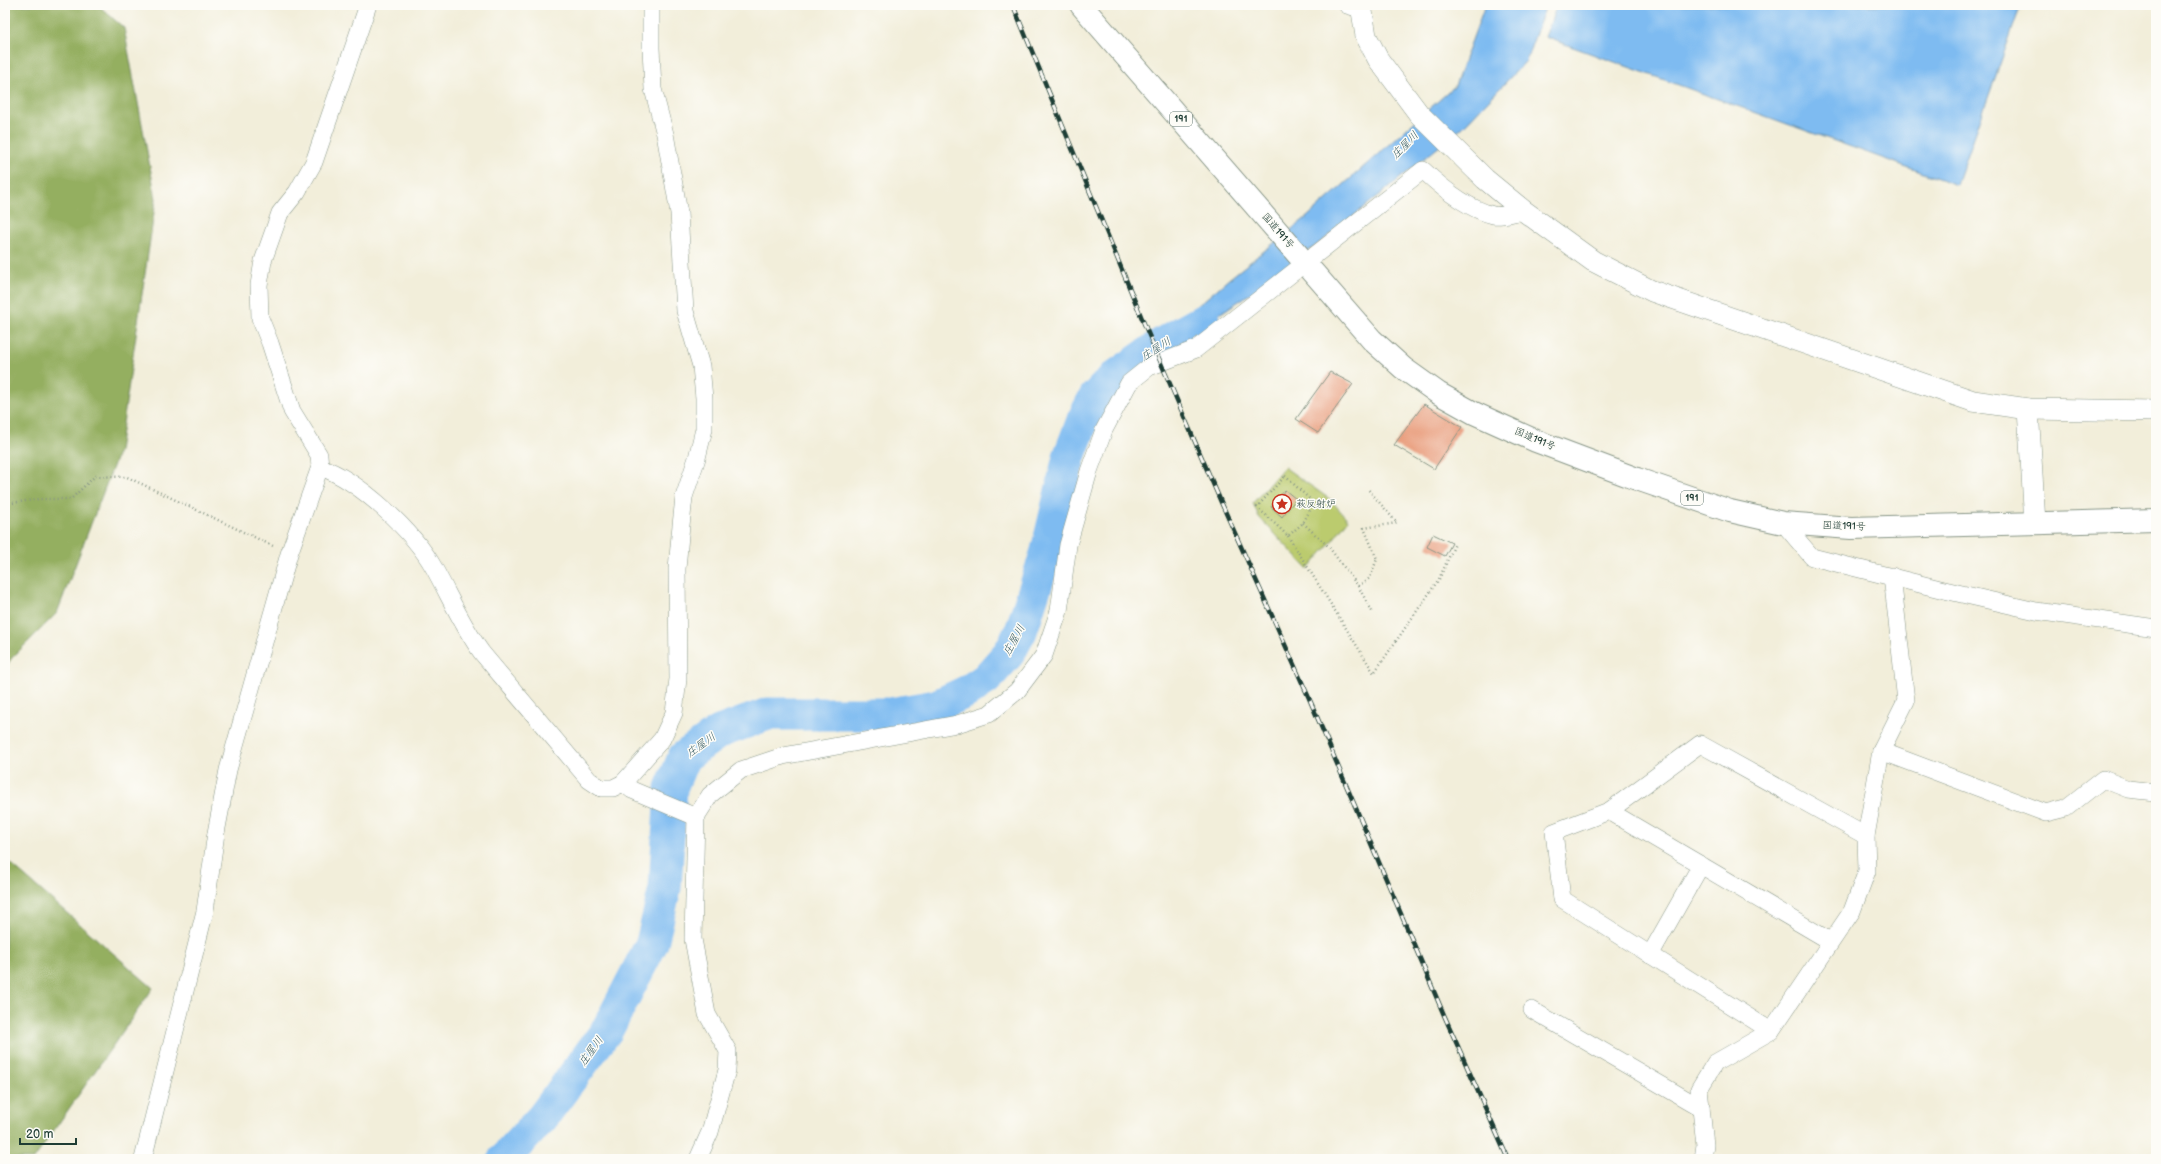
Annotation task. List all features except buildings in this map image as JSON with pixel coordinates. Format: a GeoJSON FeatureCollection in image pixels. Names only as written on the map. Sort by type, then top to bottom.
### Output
{"type":"FeatureCollection","features":[{"type":"Feature","properties":{"kind":"highway","name":"国道191号"},"geometry":{"type":"LineString","coordinates":[[1081,5],[1372,340],[1403,368],[1438,393],[1474,413],[1536,441],[1637,479],[1730,511],[1783,523],[1851,528],[2156,520]]}},
{"type":"Feature","properties":{"kind":"street"},"geometry":{"type":"LineString","coordinates":[[143,1159],[205,911],[216,833],[228,770],[289,554],[320,466],[319,455],[292,411],[260,318],[259,285],[263,261],[280,213],[297,192],[314,162],[368,5]]}},
{"type":"Feature","properties":{"kind":"street"},"geometry":{"type":"LineString","coordinates":[[320,466],[352,484],[386,511],[418,544],[434,567],[467,632],[482,653],[589,780],[601,788],[613,788],[623,783],[662,739],[674,713],[678,679],[677,569],[684,496],[697,458],[704,429],[704,398],[701,366],[685,311],[679,212],[665,134],[653,89],[651,5]]}},
{"type":"Feature","properties":{"kind":"street"},"geometry":{"type":"LineString","coordinates":[[1356,6],[1366,36],[1378,59],[1419,114],[1452,147],[1485,178],[1524,211],[1593,261],[1652,291],[1973,401],[2028,409],[2156,411]]}},
{"type":"Feature","properties":{"kind":"street"},"geometry":{"type":"LineString","coordinates":[[698,1159],[710,1132],[728,1070],[728,1051],[707,1014],[693,939],[696,817],[710,795],[741,770],[783,756],[957,724],[989,714],[1017,692],[1044,655],[1059,611],[1068,545],[1089,471],[1104,430],[1129,383],[1149,367],[1196,349],[1304,260],[1423,170],[1441,186],[1464,202],[1494,216],[1524,211]]}},
{"type":"Feature","properties":{"kind":"street"},"geometry":{"type":"LineString","coordinates":[[2028,409],[2035,523]]}},
{"type":"Feature","properties":{"kind":"street"},"geometry":{"type":"LineString","coordinates":[[1783,523],[1812,557],[1892,576],[1940,590],[2036,610],[2156,628]]}},
{"type":"Feature","properties":{"kind":"street"},"geometry":{"type":"LineString","coordinates":[[1703,1159],[1705,1145],[1699,1089],[1715,1063],[1771,1031],[1852,911],[1867,871],[1866,836],[1880,751],[1906,701],[1892,576]]}},
{"type":"Feature","properties":{"kind":"street"},"geometry":{"type":"LineString","coordinates":[[1771,1031],[1562,899],[1554,832],[1609,811],[1700,744],[1866,836]]}},
{"type":"Feature","properties":{"kind":"street"},"geometry":{"type":"LineString","coordinates":[[1880,751],[2046,813],[2066,808],[2103,779],[2128,789],[2156,792]]}},
{"type":"Feature","properties":{"kind":"street"},"geometry":{"type":"LineString","coordinates":[[623,783],[632,790],[696,817]]}},
{"type":"Feature","properties":{"kind":"street"},"geometry":{"type":"LineString","coordinates":[[1609,811],[1830,942]]}},
{"type":"Feature","properties":{"kind":"street"},"geometry":{"type":"LineString","coordinates":[[1650,955],[1701,865]]}},
{"type":"Feature","properties":{"kind":"street"},"geometry":{"type":"LineString","coordinates":[[1532,1010],[1701,1108]]}},
{"type":"Feature","properties":{"kind":"path"},"geometry":{"type":"LineString","coordinates":[[5,504],[26,500],[71,498],[95,476],[127,477],[289,554]]}},
{"type":"Feature","properties":{"kind":"path"},"geometry":{"type":"LineString","coordinates":[[1288,536],[1303,523],[1314,503],[1285,476],[1257,507],[1288,536],[1374,673],[1439,579],[1456,544]]}},
{"type":"Feature","properties":{"kind":"path"},"geometry":{"type":"LineString","coordinates":[[1358,586],[1370,578],[1377,559],[1364,528],[1397,522],[1367,488]]}},
{"type":"Feature","properties":{"kind":"path"},"geometry":{"type":"LineString","coordinates":[[1303,523],[1328,546],[1358,586],[1373,613]]}},
{"type":"Feature","properties":{"kind":"green space"},"geometry":{"type":"Polygon","coordinates":[[[5,5],[98,5],[124,28],[156,199],[119,451],[57,613],[11,659],[5,668],[5,5]]]}},
{"type":"Feature","properties":{"kind":"green space"},"geometry":{"type":"Polygon","coordinates":[[[1284,467],[1331,500],[1348,520],[1308,569],[1259,517],[1253,503],[1284,467]]]}},
{"type":"Feature","properties":{"kind":"green space"},"geometry":{"type":"Polygon","coordinates":[[[5,859],[153,988],[34,1159],[5,1159],[5,859]]]}},
{"type":"Feature","properties":{"kind":"water"},"geometry":{"type":"Polygon","coordinates":[[[1485,5],[1546,5],[1526,61],[1462,128],[1330,235],[1259,288],[1169,347],[1161,337],[1230,278],[1307,217],[1455,86],[1485,5]]]}},
{"type":"Feature","properties":{"kind":"water"},"geometry":{"type":"Polygon","coordinates":[[[1557,5],[2021,5],[1957,185],[1545,37],[1557,5]]]}},
{"type":"Feature","properties":{"kind":"waterway","name":"庄屋川"},"geometry":{"type":"LineString","coordinates":[[504,1159],[542,1118],[607,1030],[652,943],[665,888],[671,788],[684,757],[719,732],[768,714],[890,714],[936,706],[968,691],[986,679],[1009,653],[1021,631],[1047,551],[1069,457],[1083,420],[1095,397],[1113,378],[1163,343],[1204,320]]}},
{"type":"Feature","properties":{"kind":"railway"},"geometry":{"type":"LineString","coordinates":[[1013,5],[1148,333],[1221,502],[1309,698],[1444,1015],[1508,1159]]}},
{"type":"Feature","properties":{"kind":"place","name":"萩反射炉"},"geometry":{"type":"Point","coordinates":[1282,504]}}]}
